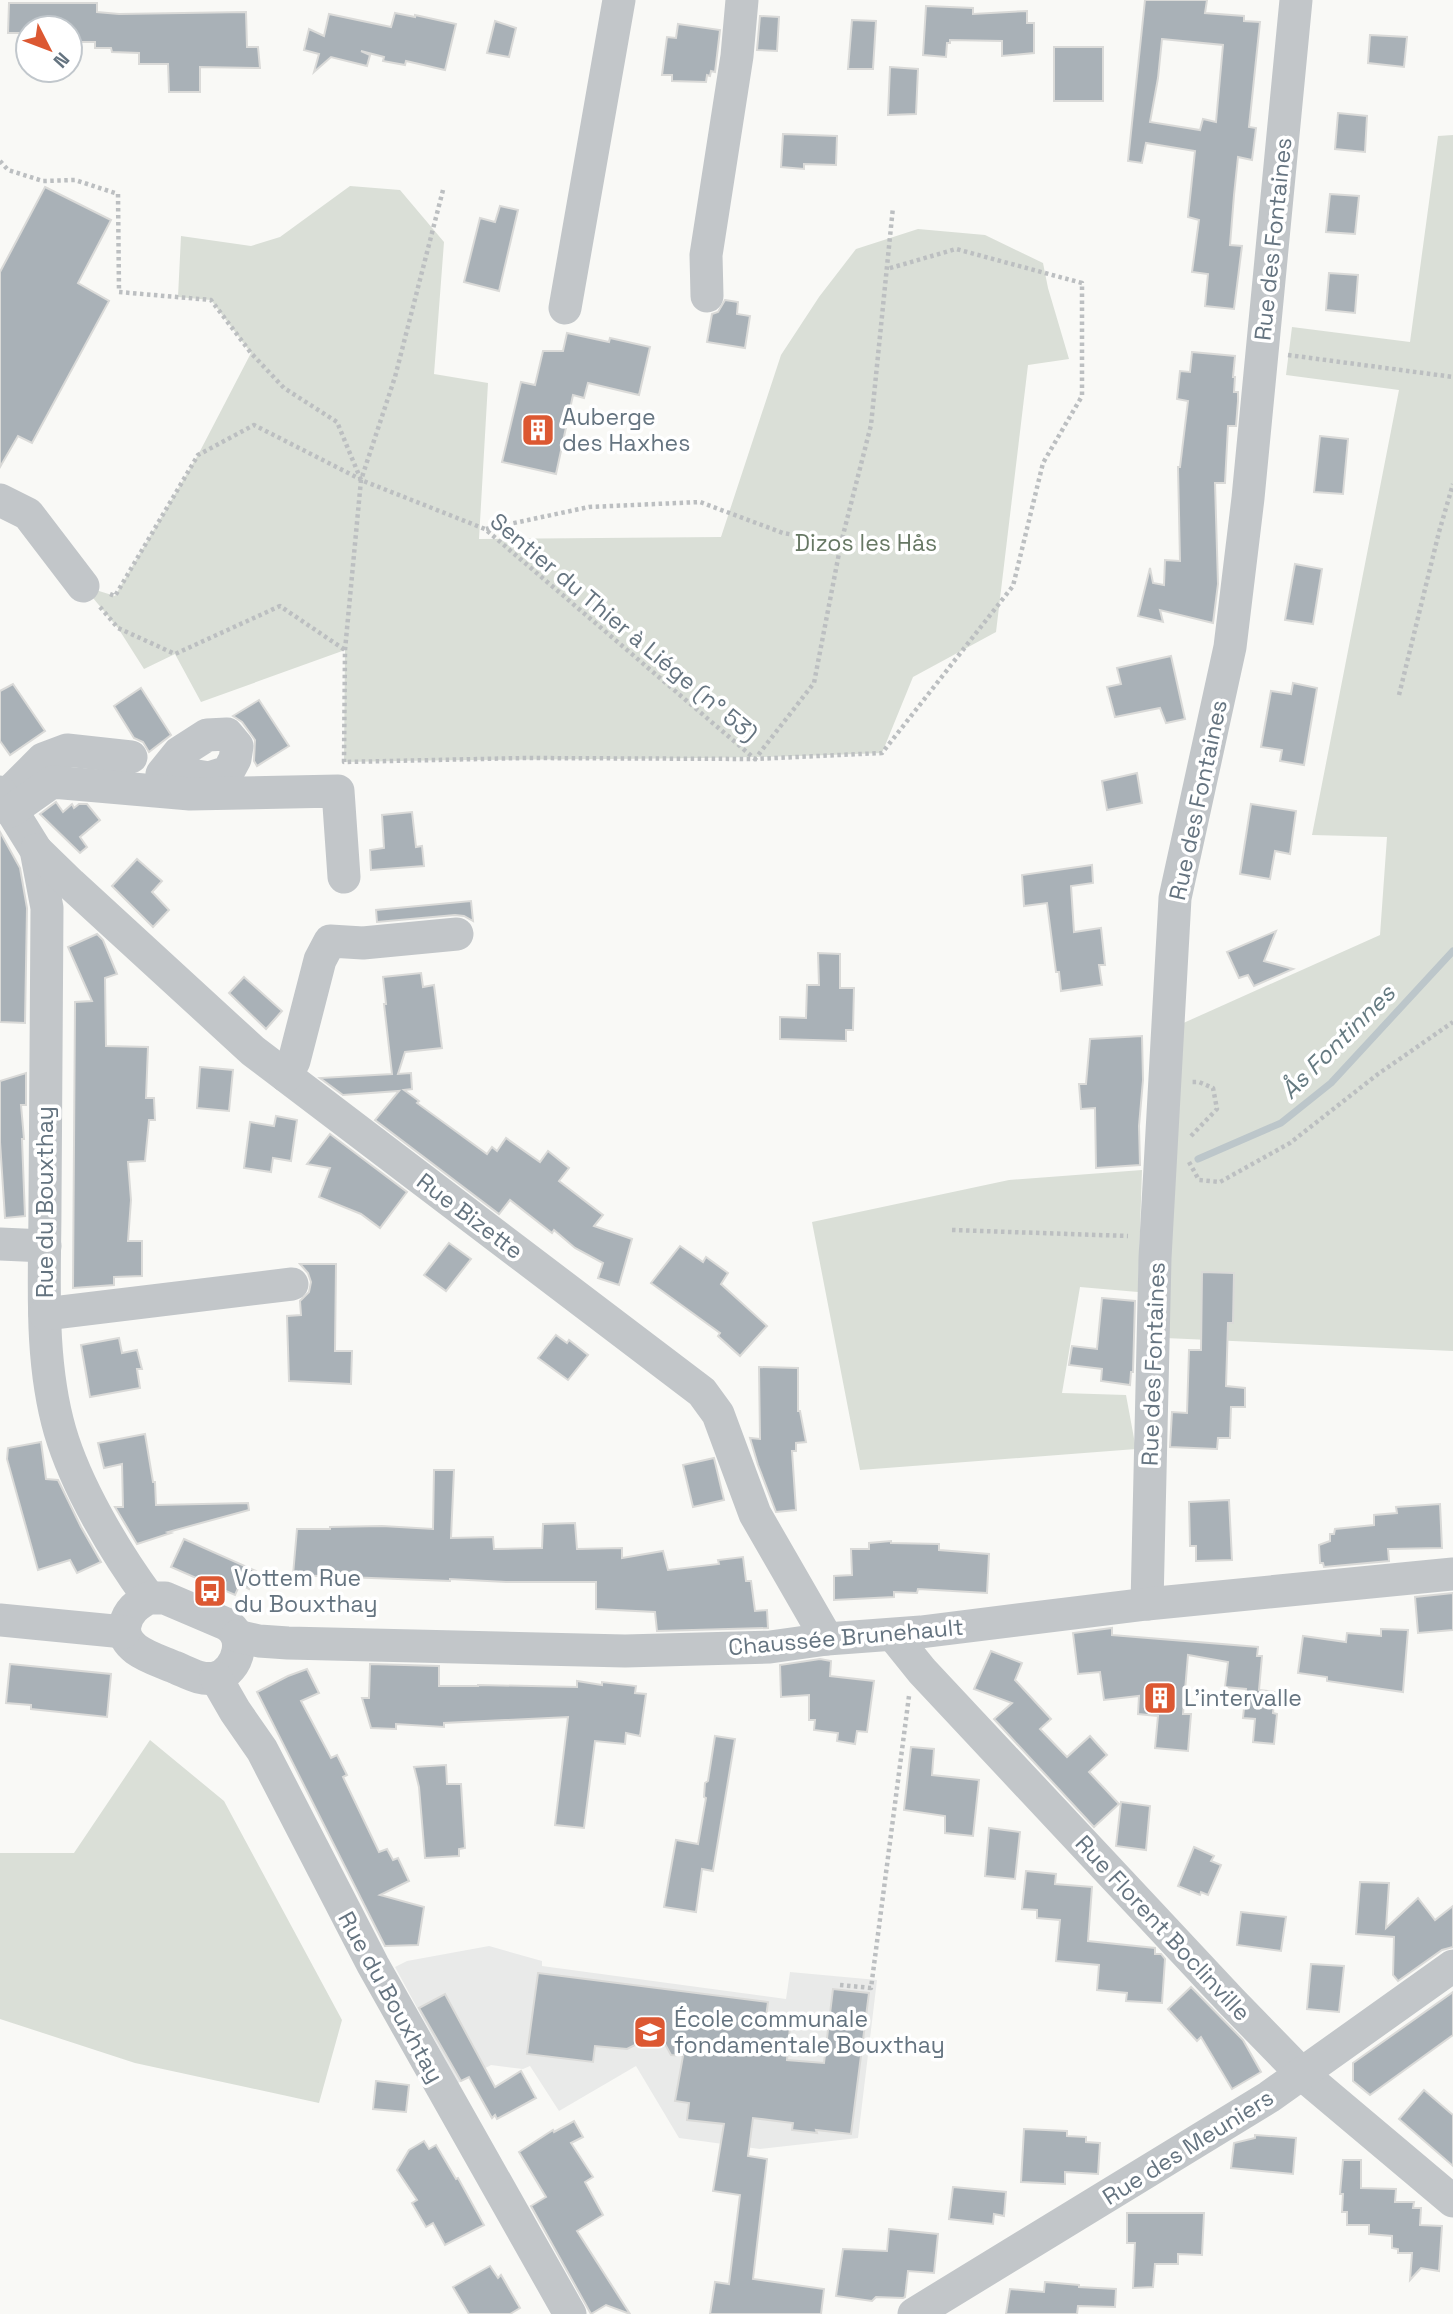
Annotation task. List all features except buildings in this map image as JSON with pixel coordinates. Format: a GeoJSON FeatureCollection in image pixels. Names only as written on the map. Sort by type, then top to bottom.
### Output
{"type":"FeatureCollection","features":[{"type":"Feature","properties":{"kind":"street"},"geometry":{"type":"LineString","coordinates":[[565,308],[619,0]]}},
{"type":"Feature","properties":{"kind":"street"},"geometry":{"type":"LineString","coordinates":[[707,296],[706,255],[737,56],[742,0]]}},
{"type":"Feature","properties":{"kind":"street","name":"Rue des Fontaines"},"geometry":{"type":"LineString","coordinates":[[1147,1604],[1157,1237],[1175,898],[1230,648],[1263,351],[1296,0]]}},
{"type":"Feature","properties":{"kind":"street"},"geometry":{"type":"LineString","coordinates":[[0,500],[28,514],[83,586]]}},
{"type":"Feature","properties":{"kind":"street"},"geometry":{"type":"LineString","coordinates":[[6,797],[43,759],[67,750],[131,757]]}},
{"type":"Feature","properties":{"kind":"street"},"geometry":{"type":"LineString","coordinates":[[6,797],[61,765],[136,775],[162,774]]}},
{"type":"Feature","properties":{"kind":"street"},"geometry":{"type":"LineString","coordinates":[[6,797],[52,782],[190,794],[338,791],[344,877]]}},
{"type":"Feature","properties":{"kind":"street","name":"Rue du Bouxthay"},"geometry":{"type":"LineString","coordinates":[[6,797],[36,850],[47,908],[45,1314],[50,1384],[60,1431],[77,1476],[124,1564],[149,1598]]}},
{"type":"Feature","properties":{"kind":"street","name":"Rue Bizette"},"geometry":{"type":"LineString","coordinates":[[36,850],[253,1051],[702,1392],[718,1415],[755,1514],[827,1639]]}},
{"type":"Feature","properties":{"kind":"street"},"geometry":{"type":"LineString","coordinates":[[286,1076],[294,1062],[320,960],[330,941],[363,943],[457,934]]}},
{"type":"Feature","properties":{"kind":"street"},"geometry":{"type":"LineString","coordinates":[[0,1244],[45,1246]]}},
{"type":"Feature","properties":{"kind":"street"},"geometry":{"type":"LineString","coordinates":[[45,1314],[292,1284]]}},
{"type":"Feature","properties":{"kind":"street","name":"Chaussée Brunehault"},"geometry":{"type":"LineString","coordinates":[[149,1598],[165,1598],[226,1623],[234,1629],[237,1636],[259,1641],[625,1651],[770,1647],[1147,1604],[1453,1574]]}},
{"type":"Feature","properties":{"kind":"street"},"geometry":{"type":"LineString","coordinates":[[149,1598],[137,1604],[127,1617],[124,1632],[131,1645],[147,1656],[200,1678],[216,1678],[227,1671],[235,1661],[239,1649],[237,1636]]}},
{"type":"Feature","properties":{"kind":"street"},"geometry":{"type":"LineString","coordinates":[[0,1620],[124,1632]]}},
{"type":"Feature","properties":{"kind":"street","name":"Rue Florent Boclinville"},"geometry":{"type":"LineString","coordinates":[[893,1635],[922,1671],[1302,2074],[1453,2202]]}},
{"type":"Feature","properties":{"kind":"street","name":"Rue du Bouxhtay"},"geometry":{"type":"LineString","coordinates":[[216,1678],[262,1750],[373,1965],[569,2314]]}},
{"type":"Feature","properties":{"kind":"street","name":"Rue des Meuniers"},"geometry":{"type":"LineString","coordinates":[[915,2314],[1269,2097],[1453,1966]]}},
{"type":"Feature","properties":{"kind":"path"},"geometry":{"type":"LineString","coordinates":[[0,161],[8,170],[43,181],[75,180],[118,194],[119,292],[211,300],[251,353],[284,388],[337,422],[361,480]]}},
{"type":"Feature","properties":{"kind":"path"},"geometry":{"type":"LineString","coordinates":[[443,190],[396,377],[361,480],[345,650],[344,762],[525,758],[755,759],[814,683],[841,542],[871,425],[893,207]]}},
{"type":"Feature","properties":{"kind":"path","name":"Sentier du Thier à Liége (n° 53)"},"geometry":{"type":"LineString","coordinates":[[83,586],[115,596],[198,455],[254,425],[361,480],[485,529],[755,759],[882,753],[1013,586],[1043,463],[1082,396],[1082,282],[956,249],[887,269]]}},
{"type":"Feature","properties":{"kind":"path"},"geometry":{"type":"LineString","coordinates":[[1263,351],[1453,377]]}},
{"type":"Feature","properties":{"kind":"path"},"geometry":{"type":"LineString","coordinates":[[1399,695],[1453,484]]}},
{"type":"Feature","properties":{"kind":"path"},"geometry":{"type":"LineString","coordinates":[[485,529],[589,507],[700,502],[783,533],[841,542]]}},
{"type":"Feature","properties":{"kind":"path"},"geometry":{"type":"LineString","coordinates":[[83,586],[118,628],[175,654],[280,606],[345,650]]}},
{"type":"Feature","properties":{"kind":"path"},"geometry":{"type":"LineString","coordinates":[[1189,1149],[1188,1162],[1199,1180],[1220,1182],[1290,1143],[1378,1074],[1453,1022]]}},
{"type":"Feature","properties":{"kind":"path"},"geometry":{"type":"LineString","coordinates":[[1165,1084],[1199,1082],[1213,1088],[1217,1109],[1190,1136]]}},
{"type":"Feature","properties":{"kind":"path"},"geometry":{"type":"LineString","coordinates":[[952,1230],[1157,1237]]}},
{"type":"Feature","properties":{"kind":"path"},"geometry":{"type":"LineString","coordinates":[[840,1985],[871,1988],[908,1700],[911,1686],[922,1671]]}},
{"type":"Feature","properties":{"kind":"shaded area","name":"École communale fondamentale Bouxthay"},"geometry":{"type":"Polygon","coordinates":[[[489,1946],[542,1961],[542,1966],[786,1999],[790,1972],[877,1980],[858,2138],[760,2149],[679,2138],[636,2066],[559,2111],[530,2066],[523,2069],[491,2065],[458,2083],[395,1967],[407,1961],[489,1946]]]}},
{"type":"Feature","properties":{"kind":"green space"},"geometry":{"type":"Polygon","coordinates":[[[1453,135],[1453,1351],[1165,1338],[1170,1029],[1380,935],[1387,837],[1312,835],[1399,390],[1286,375],[1292,327],[1410,342],[1438,136],[1453,135]]]}},
{"type":"Feature","properties":{"kind":"green space","name":"Dizos les Hås"},"geometry":{"type":"Polygon","coordinates":[[[350,186],[400,190],[444,242],[434,374],[488,383],[479,539],[721,537],[781,355],[819,297],[856,249],[918,229],[985,235],[1043,263],[1069,359],[1028,365],[996,632],[913,677],[882,753],[344,762],[345,650],[201,702],[175,654],[144,669],[118,628],[83,586],[115,596],[198,455],[251,353],[211,300],[178,297],[181,236],[251,246],[280,237],[350,186]]]}},
{"type":"Feature","properties":{"kind":"green space"},"geometry":{"type":"Polygon","coordinates":[[[1142,1170],[1138,1292],[1080,1287],[1062,1393],[1126,1395],[1136,1449],[860,1470],[812,1222],[1009,1180],[1142,1170]]]}},
{"type":"Feature","properties":{"kind":"green space"},"geometry":{"type":"Polygon","coordinates":[[[150,1740],[224,1801],[342,2020],[319,2103],[135,2063],[0,2019],[0,1853],[74,1853],[150,1740]]]}},
{"type":"Feature","properties":{"kind":"waterway","name":"Ås Fontinnes"},"geometry":{"type":"LineString","coordinates":[[1198,1159],[1281,1123],[1331,1083],[1453,951]]}},
{"type":"Feature","properties":{"kind":"place","name":"Auberge des Haxhes"},"geometry":{"type":"Point","coordinates":[538,430]}},
{"type":"Feature","properties":{"kind":"place","name":"Vottem Rue du Bouxthay"},"geometry":{"type":"Point","coordinates":[210,1591]}},
{"type":"Feature","properties":{"kind":"place","name":"L'intervalle"},"geometry":{"type":"Point","coordinates":[1160,1698]}},
{"type":"Feature","properties":{"kind":"place","name":"École communale fondamentale Bouxthay"},"geometry":{"type":"Point","coordinates":[650,2032]}}]}
